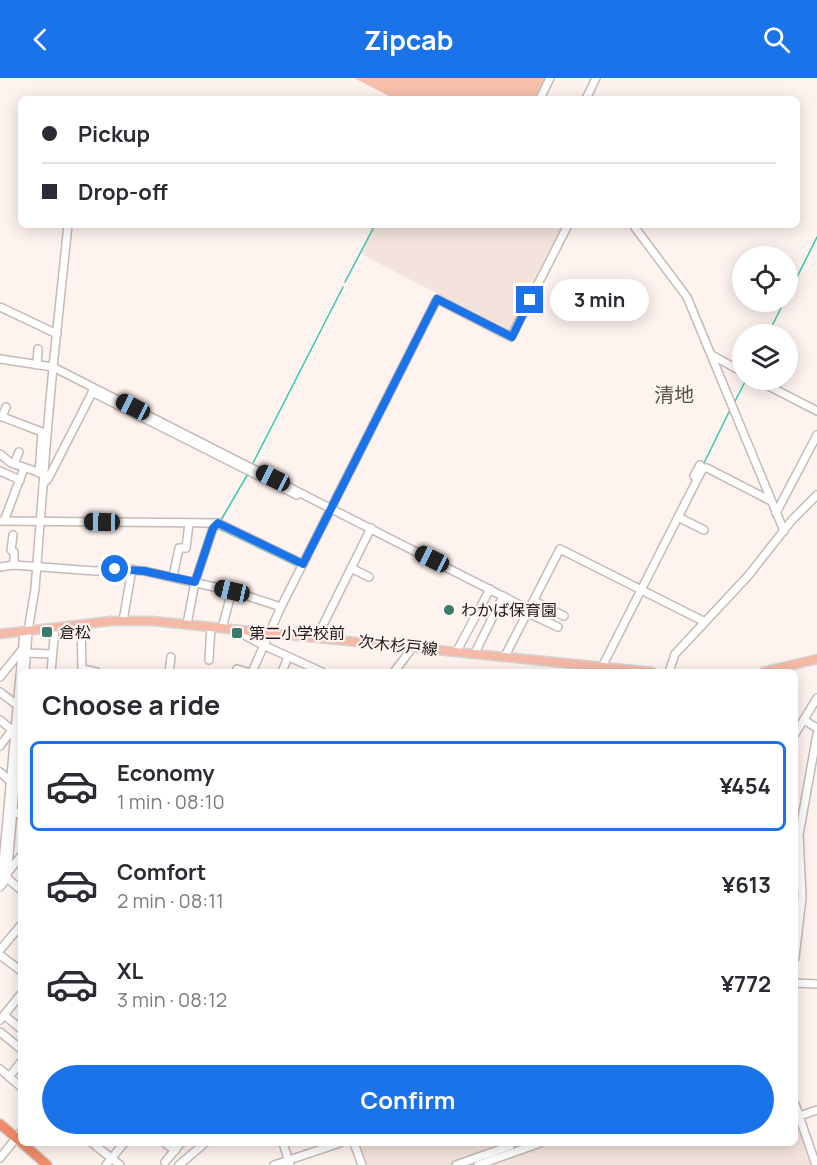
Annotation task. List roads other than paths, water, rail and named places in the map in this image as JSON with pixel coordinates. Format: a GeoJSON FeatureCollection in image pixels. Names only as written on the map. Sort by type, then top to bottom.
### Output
{"type":"FeatureCollection","features":[{"type":"Feature","properties":{"kind":"highway"},"geometry":{"type":"LineString","coordinates":[[0,1125],[18,1138]]}},
{"type":"Feature","properties":{"kind":"highway"},"geometry":{"type":"LineString","coordinates":[[27,1146],[47,1165]]}},
{"type":"Feature","properties":{"kind":"main road","name":"次木杉戸線"},"geometry":{"type":"LineString","coordinates":[[0,634],[123,621],[187,624],[505,656],[599,669]]}},
{"type":"Feature","properties":{"kind":"main road"},"geometry":{"type":"LineString","coordinates":[[775,669],[817,659]]}},
{"type":"Feature","properties":{"kind":"street"},"geometry":{"type":"LineString","coordinates":[[541,96],[550,78]]}},
{"type":"Feature","properties":{"kind":"street"},"geometry":{"type":"LineString","coordinates":[[587,96],[596,78]]}},
{"type":"Feature","properties":{"kind":"street"},"geometry":{"type":"LineString","coordinates":[[22,669],[37,567],[43,484],[41,474],[68,228]]}},
{"type":"Feature","properties":{"kind":"street"},"geometry":{"type":"LineString","coordinates":[[253,669],[268,633],[437,299],[512,337],[566,228]]}},
{"type":"Feature","properties":{"kind":"street"},"geometry":{"type":"LineString","coordinates":[[635,228],[687,297],[784,531]]}},
{"type":"Feature","properties":{"kind":"street"},"geometry":{"type":"LineString","coordinates":[[0,308],[57,334]]}},
{"type":"Feature","properties":{"kind":"street"},"geometry":{"type":"LineString","coordinates":[[37,365],[38,349]]}},
{"type":"Feature","properties":{"kind":"street"},"geometry":{"type":"LineString","coordinates":[[712,355],[732,366]]}},
{"type":"Feature","properties":{"kind":"street"},"geometry":{"type":"LineString","coordinates":[[0,359],[54,366],[93,390],[249,471],[371,528],[558,627]]}},
{"type":"Feature","properties":{"kind":"street"},"geometry":{"type":"LineString","coordinates":[[719,372],[725,362]]}},
{"type":"Feature","properties":{"kind":"street"},"geometry":{"type":"LineString","coordinates":[[52,387],[61,391]]}},
{"type":"Feature","properties":{"kind":"street"},"geometry":{"type":"LineString","coordinates":[[93,390],[331,510]]}},
{"type":"Feature","properties":{"kind":"street"},"geometry":{"type":"LineString","coordinates":[[43,484],[48,479],[93,390]]}},
{"type":"Feature","properties":{"kind":"street"},"geometry":{"type":"LineString","coordinates":[[776,390],[817,411]]}},
{"type":"Feature","properties":{"kind":"street"},"geometry":{"type":"LineString","coordinates":[[6,407],[1,417],[45,433]]}},
{"type":"Feature","properties":{"kind":"street"},"geometry":{"type":"LineString","coordinates":[[776,513],[817,435]]}},
{"type":"Feature","properties":{"kind":"street"},"geometry":{"type":"LineString","coordinates":[[7,447],[1,455],[14,464],[41,474]]}},
{"type":"Feature","properties":{"kind":"street"},"geometry":{"type":"LineString","coordinates":[[14,464],[19,452]]}},
{"type":"Feature","properties":{"kind":"street"},"geometry":{"type":"LineString","coordinates":[[599,669],[700,465]]}},
{"type":"Feature","properties":{"kind":"street"},"geometry":{"type":"LineString","coordinates":[[24,468],[2,521],[218,523],[303,564]]}},
{"type":"Feature","properties":{"kind":"street"},"geometry":{"type":"LineString","coordinates":[[639,589],[705,468],[771,501]]}},
{"type":"Feature","properties":{"kind":"street"},"geometry":{"type":"LineString","coordinates":[[0,471],[20,480]]}},
{"type":"Feature","properties":{"kind":"street"},"geometry":{"type":"LineString","coordinates":[[670,669],[675,654],[748,576],[817,495]]}},
{"type":"Feature","properties":{"kind":"street"},"geometry":{"type":"LineString","coordinates":[[678,517],[704,530]]}},
{"type":"Feature","properties":{"kind":"street"},"geometry":{"type":"LineString","coordinates":[[173,577],[179,548],[186,548],[189,523]]}},
{"type":"Feature","properties":{"kind":"street"},"geometry":{"type":"LineString","coordinates":[[187,624],[195,582],[213,528],[218,523]]}},
{"type":"Feature","properties":{"kind":"street"},"geometry":{"type":"LineString","coordinates":[[317,637],[371,528]]}},
{"type":"Feature","properties":{"kind":"street"},"geometry":{"type":"LineString","coordinates":[[13,535],[11,550],[14,552],[14,565]]}},
{"type":"Feature","properties":{"kind":"street"},"geometry":{"type":"LineString","coordinates":[[505,656],[561,549],[705,622]]}},
{"type":"Feature","properties":{"kind":"street"},"geometry":{"type":"LineString","coordinates":[[0,567],[14,565],[94,571],[132,569],[232,591],[281,608]]}},
{"type":"Feature","properties":{"kind":"street"},"geometry":{"type":"LineString","coordinates":[[351,568],[369,578]]}},
{"type":"Feature","properties":{"kind":"street"},"geometry":{"type":"LineString","coordinates":[[123,621],[132,569]]}},
{"type":"Feature","properties":{"kind":"street"},"geometry":{"type":"LineString","coordinates":[[457,651],[490,589]]}},
{"type":"Feature","properties":{"kind":"street"},"geometry":{"type":"LineString","coordinates":[[222,628],[232,591]]}},
{"type":"Feature","properties":{"kind":"street"},"geometry":{"type":"LineString","coordinates":[[475,653],[503,596]]}},
{"type":"Feature","properties":{"kind":"street"},"geometry":{"type":"LineString","coordinates":[[534,601],[564,616]]}},
{"type":"Feature","properties":{"kind":"street"},"geometry":{"type":"LineString","coordinates":[[81,625],[82,669]]}},
{"type":"Feature","properties":{"kind":"street"},"geometry":{"type":"LineString","coordinates":[[209,660],[212,627]]}},
{"type":"Feature","properties":{"kind":"street"},"geometry":{"type":"LineString","coordinates":[[51,669],[54,628]]}},
{"type":"Feature","properties":{"kind":"street"},"geometry":{"type":"LineString","coordinates":[[231,629],[315,669]]}},
{"type":"Feature","properties":{"kind":"street"},"geometry":{"type":"LineString","coordinates":[[397,669],[413,647]]}},
{"type":"Feature","properties":{"kind":"street"},"geometry":{"type":"LineString","coordinates":[[24,652],[25,669]]}},
{"type":"Feature","properties":{"kind":"street"},"geometry":{"type":"LineString","coordinates":[[1,673],[24,652],[52,654]]}},
{"type":"Feature","properties":{"kind":"street"},"geometry":{"type":"LineString","coordinates":[[169,669],[171,657]]}},
{"type":"Feature","properties":{"kind":"street"},"geometry":{"type":"LineString","coordinates":[[283,669],[288,657]]}},
{"type":"Feature","properties":{"kind":"street"},"geometry":{"type":"LineString","coordinates":[[0,692],[17,705]]}},
{"type":"Feature","properties":{"kind":"street"},"geometry":{"type":"LineString","coordinates":[[0,887],[4,875],[11,803],[18,697]]}},
{"type":"Feature","properties":{"kind":"street"},"geometry":{"type":"LineString","coordinates":[[798,729],[817,698]]}},
{"type":"Feature","properties":{"kind":"street"},"geometry":{"type":"LineString","coordinates":[[0,720],[17,734]]}},
{"type":"Feature","properties":{"kind":"street"},"geometry":{"type":"LineString","coordinates":[[804,720],[817,728]]}},
{"type":"Feature","properties":{"kind":"street"},"geometry":{"type":"LineString","coordinates":[[0,746],[17,734]]}},
{"type":"Feature","properties":{"kind":"street"},"geometry":{"type":"LineString","coordinates":[[17,734],[10,781],[11,803],[2,849],[4,875],[18,887]]}},
{"type":"Feature","properties":{"kind":"street"},"geometry":{"type":"LineString","coordinates":[[798,852],[809,768],[817,734]]}},
{"type":"Feature","properties":{"kind":"street"},"geometry":{"type":"LineString","coordinates":[[0,772],[10,781]]}},
{"type":"Feature","properties":{"kind":"street"},"geometry":{"type":"LineString","coordinates":[[0,815],[18,792]]}},
{"type":"Feature","properties":{"kind":"street"},"geometry":{"type":"LineString","coordinates":[[0,795],[18,812]]}},
{"type":"Feature","properties":{"kind":"street"},"geometry":{"type":"LineString","coordinates":[[4,875],[18,859]]}},
{"type":"Feature","properties":{"kind":"street"},"geometry":{"type":"LineString","coordinates":[[798,875],[802,897],[798,916]]}},
{"type":"Feature","properties":{"kind":"street"},"geometry":{"type":"LineString","coordinates":[[18,929],[0,951],[18,968]]}},
{"type":"Feature","properties":{"kind":"street"},"geometry":{"type":"LineString","coordinates":[[798,983],[817,984]]}},
{"type":"Feature","properties":{"kind":"street"},"geometry":{"type":"LineString","coordinates":[[18,998],[1,1018],[18,1027]]}},
{"type":"Feature","properties":{"kind":"street"},"geometry":{"type":"LineString","coordinates":[[0,1032],[18,1047]]}},
{"type":"Feature","properties":{"kind":"street"},"geometry":{"type":"LineString","coordinates":[[9,1077],[18,1066]]}},
{"type":"Feature","properties":{"kind":"street"},"geometry":{"type":"LineString","coordinates":[[0,1069],[18,1084]]}},
{"type":"Feature","properties":{"kind":"street"},"geometry":{"type":"LineString","coordinates":[[799,1116],[817,1110]]}},
{"type":"Feature","properties":{"kind":"street"},"geometry":{"type":"LineString","coordinates":[[798,1113],[816,1165]]}},
{"type":"Feature","properties":{"kind":"street"},"geometry":{"type":"LineString","coordinates":[[0,1158],[18,1141]]}},
{"type":"Feature","properties":{"kind":"street"},"geometry":{"type":"LineString","coordinates":[[96,1146],[120,1165]]}},
{"type":"Feature","properties":{"kind":"street"},"geometry":{"type":"LineString","coordinates":[[106,1165],[121,1146]]}},
{"type":"Feature","properties":{"kind":"street"},"geometry":{"type":"LineString","coordinates":[[169,1146],[175,1151]]}},
{"type":"Feature","properties":{"kind":"street"},"geometry":{"type":"LineString","coordinates":[[165,1162],[179,1146]]}},
{"type":"Feature","properties":{"kind":"street"},"geometry":{"type":"LineString","coordinates":[[179,1165],[201,1146]]}},
{"type":"Feature","properties":{"kind":"street"},"geometry":{"type":"LineString","coordinates":[[284,1146],[290,1163]]}},
{"type":"Feature","properties":{"kind":"street"},"geometry":{"type":"LineString","coordinates":[[274,1165],[290,1163],[332,1146]]}},
{"type":"Feature","properties":{"kind":"street"},"geometry":{"type":"LineString","coordinates":[[355,1146],[362,1165]]}},
{"type":"Feature","properties":{"kind":"street"},"geometry":{"type":"LineString","coordinates":[[477,1163],[510,1146]]}},
{"type":"Feature","properties":{"kind":"street"},"geometry":{"type":"LineString","coordinates":[[456,1165],[477,1163],[531,1146]]}},
{"type":"Feature","properties":{"kind":"waterway"},"geometry":{"type":"LineString","coordinates":[[345,282],[373,228]]}},
{"type":"Feature","properties":{"kind":"waterway"},"geometry":{"type":"LineString","coordinates":[[798,275],[817,237]]}},
{"type":"Feature","properties":{"kind":"waterway"},"geometry":{"type":"LineString","coordinates":[[252,465],[343,287]]}},
{"type":"Feature","properties":{"kind":"waterway"},"geometry":{"type":"LineString","coordinates":[[773,324],[779,312]]}},
{"type":"Feature","properties":{"kind":"waterway"},"geometry":{"type":"LineString","coordinates":[[734,403],[741,390]]}},
{"type":"Feature","properties":{"kind":"waterway"},"geometry":{"type":"LineString","coordinates":[[703,465],[730,410]]}},
{"type":"Feature","properties":{"kind":"waterway"},"geometry":{"type":"LineString","coordinates":[[221,520],[249,472]]}},
{"type":"Feature","properties":{"kind":"waterway"},"geometry":{"type":"LineString","coordinates":[[217,528],[297,566]]}},
{"type":"Feature","properties":{"kind":"waterway"},"geometry":{"type":"LineString","coordinates":[[512,1149],[520,1146]]}},
{"type":"Feature","properties":{"kind":"place","name":"わかば保育園"},"geometry":{"type":"Point","coordinates":[449,610]}},
{"type":"Feature","properties":{"kind":"place","name":"倉松"},"geometry":{"type":"Point","coordinates":[47,632]}},
{"type":"Feature","properties":{"kind":"place","name":"第二小学校前"},"geometry":{"type":"Point","coordinates":[237,633]}},
{"type":"Feature","properties":{"kind":"district","name":"清地"},"geometry":{"type":"Point","coordinates":[674,394]}}]}
